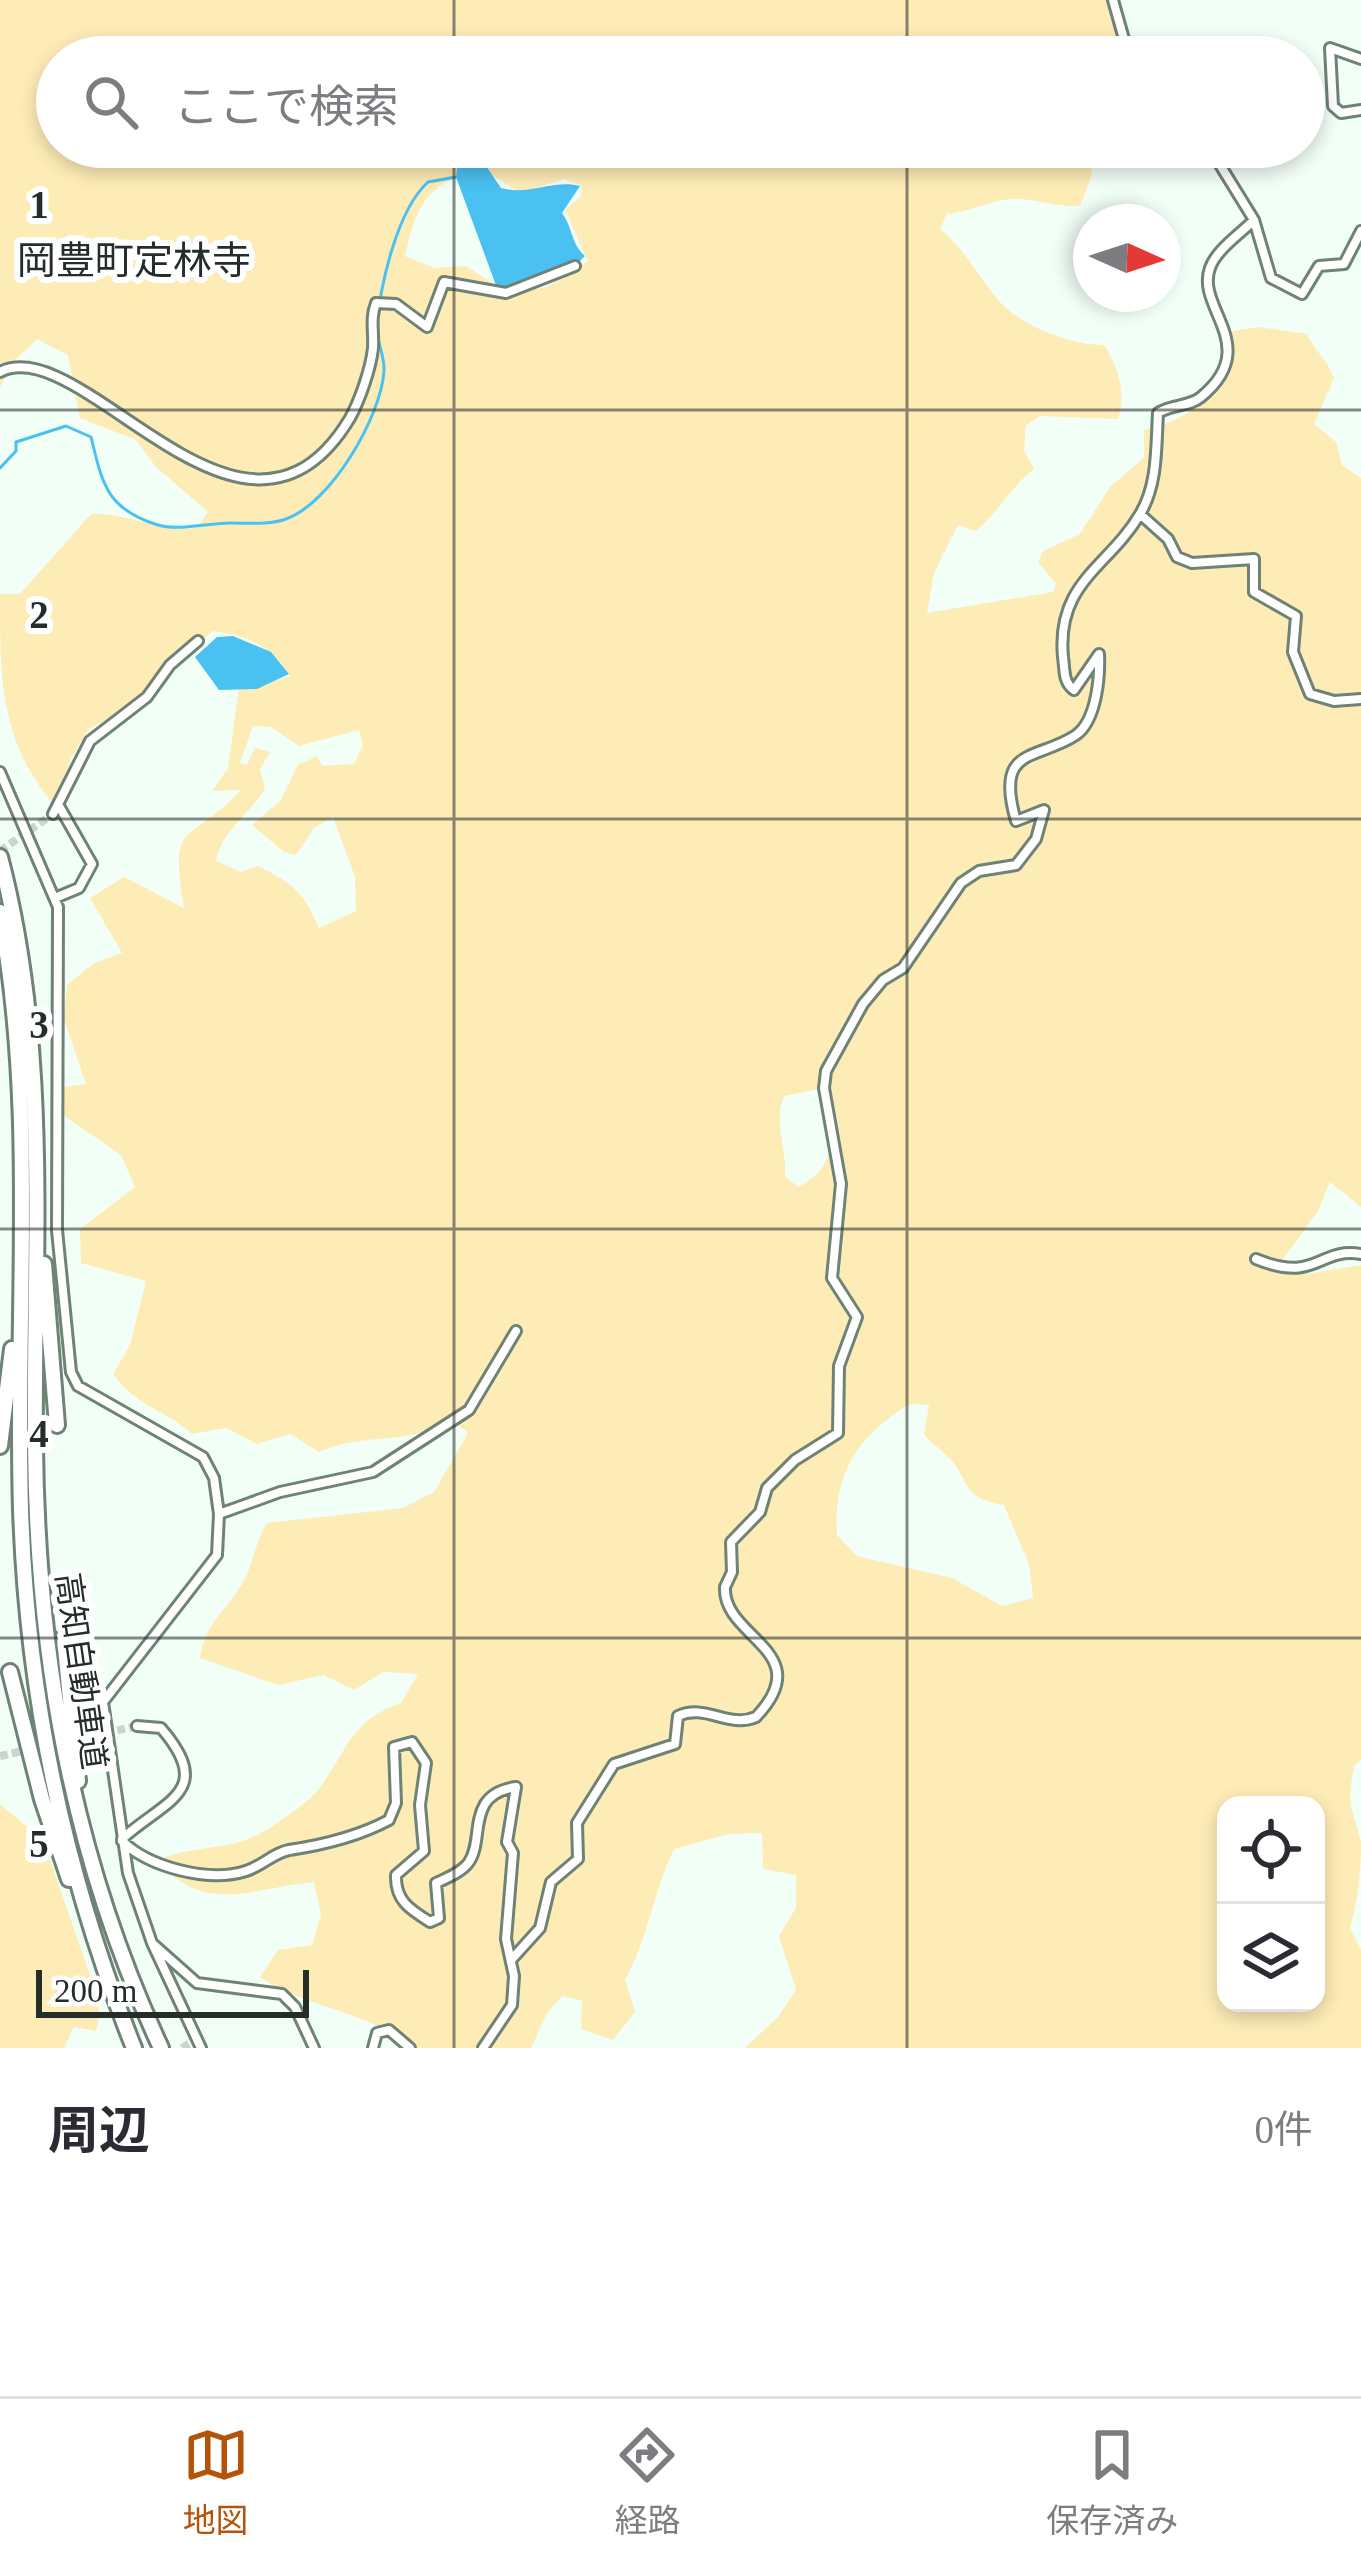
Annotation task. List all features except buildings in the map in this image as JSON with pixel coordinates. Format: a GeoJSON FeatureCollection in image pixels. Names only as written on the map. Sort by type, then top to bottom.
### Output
{"type":"FeatureCollection","features":[{"type":"Feature","properties":{"kind":"highway","name":"高知自動車道"},"geometry":{"type":"LineString","coordinates":[[0,856],[25,964],[34,1448],[44,1638],[67,1772],[111,1931],[161,2048]]}},
{"type":"Feature","properties":{"kind":"highway","name":"高知自動車道"},"geometry":{"type":"LineString","coordinates":[[0,912],[19,1033],[30,1151],[20,1428],[29,1640],[51,1773],[97,1950],[134,2048]]}},
{"type":"Feature","properties":{"kind":"highway"},"geometry":{"type":"LineString","coordinates":[[30,1151],[57,1425]]}},
{"type":"Feature","properties":{"kind":"highway"},"geometry":{"type":"LineString","coordinates":[[0,1446],[30,1151]]}},
{"type":"Feature","properties":{"kind":"highway"},"geometry":{"type":"LineString","coordinates":[[64,1637],[75,1769],[111,1931]]}},
{"type":"Feature","properties":{"kind":"highway"},"geometry":{"type":"LineString","coordinates":[[10,1672],[42,1799],[97,1950]]}},
{"type":"Feature","properties":{"kind":"street"},"geometry":{"type":"LineString","coordinates":[[1113,0],[1123,36]]}},
{"type":"Feature","properties":{"kind":"street"},"geometry":{"type":"LineString","coordinates":[[1361,59],[1330,48],[1333,106],[1341,113],[1361,110]]}},
{"type":"Feature","properties":{"kind":"street"},"geometry":{"type":"LineString","coordinates":[[1222,168],[1254,220],[1271,278],[1302,294],[1319,266],[1344,264],[1361,231]]}},
{"type":"Feature","properties":{"kind":"street"},"geometry":{"type":"LineString","coordinates":[[512,1959],[540,1928],[550,1882],[578,1859],[577,1823],[614,1764],[675,1744],[678,1716],[688,1712],[745,1722],[767,1705],[776,1685],[773,1658],[724,1599],[732,1572],[731,1542],[760,1512],[767,1488],[795,1460],[838,1433],[839,1366],[857,1317],[832,1278],[841,1184],[824,1088],[826,1071],[863,1004],[878,985],[903,968],[962,883],[979,871],[1016,865],[1030,851],[1044,810],[1016,821],[1014,772],[1024,755],[1077,734],[1092,710],[1100,656],[1088,663],[1074,691],[1068,687],[1062,631],[1085,578],[1141,514],[1155,470],[1159,413],[1200,398],[1228,351],[1208,286],[1208,270],[1254,220]]}},
{"type":"Feature","properties":{"kind":"street"},"geometry":{"type":"LineString","coordinates":[[0,372],[20,364],[38,365],[101,400],[137,432],[233,477],[261,478],[320,454],[352,416],[373,348],[374,306],[396,304],[427,327],[444,282],[506,293],[574,266]]}},
{"type":"Feature","properties":{"kind":"street"},"geometry":{"type":"LineString","coordinates":[[1141,514],[1168,539],[1178,557],[1192,563],[1254,559],[1254,592],[1296,616],[1293,652],[1310,694],[1361,699]]}},
{"type":"Feature","properties":{"kind":"street"},"geometry":{"type":"LineString","coordinates":[[55,898],[79,888],[92,864],[56,810],[77,757],[90,741],[147,697],[198,641]]}},
{"type":"Feature","properties":{"kind":"street"},"geometry":{"type":"LineString","coordinates":[[0,772],[55,898],[60,927],[57,1231],[71,1372],[78,1386],[202,1457],[214,1478],[217,1555],[103,1702],[121,1840],[152,1943],[197,2043]]}},
{"type":"Feature","properties":{"kind":"street"},"geometry":{"type":"LineString","coordinates":[[1256,1259],[1306,1270],[1342,1251],[1361,1254]]}},
{"type":"Feature","properties":{"kind":"street"},"geometry":{"type":"LineString","coordinates":[[219,1514],[280,1492],[373,1472],[470,1410],[516,1331]]}},
{"type":"Feature","properties":{"kind":"street"},"geometry":{"type":"LineString","coordinates":[[121,1840],[146,1817],[174,1804],[184,1787],[186,1768],[175,1744],[161,1728],[137,1726]]}},
{"type":"Feature","properties":{"kind":"street"},"geometry":{"type":"LineString","coordinates":[[121,1840],[140,1859],[211,1874],[244,1872],[286,1850],[313,1849],[389,1820],[396,1803],[394,1748],[412,1742],[426,1763],[420,1805],[424,1851],[397,1875],[395,1887],[408,1909],[430,1922],[439,1918],[436,1883],[458,1872],[473,1855],[475,1819],[511,1786],[519,1792],[507,1842],[513,1853],[506,1939],[512,1959],[512,2006],[483,2048]]}},
{"type":"Feature","properties":{"kind":"street"},"geometry":{"type":"LineString","coordinates":[[152,1943],[197,1983],[282,1994],[295,2007],[314,2048]]}},
{"type":"Feature","properties":{"kind":"street"},"geometry":{"type":"LineString","coordinates":[[373,2048],[377,2033],[389,2030],[410,2048]]}},
{"type":"Feature","properties":{"kind":"shaded area"},"geometry":{"type":"Polygon","coordinates":[[[0,0],[1107,0],[1121,36],[36,36],[36,168],[457,168],[456,177],[426,199],[405,256],[434,268],[466,266],[508,293],[547,287],[588,261],[565,210],[580,197],[582,186],[564,179],[521,193],[483,168],[1091,168],[1081,204],[1006,200],[947,214],[940,229],[1009,311],[1063,338],[1104,345],[1120,380],[1122,400],[1118,419],[1040,416],[1026,426],[1024,451],[1034,469],[976,531],[958,525],[934,573],[927,613],[1053,592],[1056,584],[1038,562],[1043,551],[1080,534],[1110,487],[1144,458],[1144,430],[1180,417],[1208,396],[1226,368],[1232,331],[1259,327],[1307,334],[1334,378],[1314,424],[1336,442],[1342,465],[1361,478],[1361,1207],[1330,1182],[1318,1211],[1281,1262],[1306,1274],[1361,1265],[1361,1760],[1354,1766],[1350,1799],[1361,1853],[1350,1928],[1361,1950],[1361,2048],[745,2048],[778,2017],[796,1990],[779,1936],[796,1908],[796,1875],[763,1869],[762,1833],[729,1834],[674,1849],[625,1980],[635,2012],[613,2040],[581,2029],[582,2001],[563,1996],[548,2011],[531,2048],[411,2048],[376,2025],[260,1977],[278,1950],[312,1945],[321,1915],[314,1882],[212,1893],[175,1878],[156,1861],[243,1841],[291,1814],[317,1792],[362,1726],[401,1703],[418,1674],[383,1672],[354,1690],[324,1675],[278,1685],[200,1658],[211,1627],[245,1578],[267,1523],[403,1508],[434,1492],[468,1433],[452,1419],[417,1434],[319,1452],[290,1434],[257,1444],[226,1428],[192,1434],[132,1394],[113,1374],[130,1345],[146,1281],[81,1263],[80,1229],[135,1187],[121,1155],[63,1115],[64,1087],[86,1084],[64,1019],[67,985],[93,964],[122,953],[90,898],[124,877],[184,908],[182,844],[241,790],[212,791],[228,768],[240,680],[258,686],[290,676],[258,644],[213,631],[170,668],[150,697],[89,729],[71,758],[55,806],[13,734],[3,682],[0,594],[20,594],[91,514],[183,529],[197,528],[208,512],[156,467],[136,440],[80,418],[68,355],[37,339],[12,363],[0,388],[0,0]],[[253,726],[240,763],[247,765],[255,748],[270,752],[260,769],[265,788],[230,831],[216,861],[241,872],[257,866],[279,877],[302,897],[319,928],[356,911],[355,877],[333,817],[314,828],[296,855],[284,852],[252,825],[280,801],[298,765],[317,756],[322,766],[354,764],[363,745],[359,730],[299,746],[271,727],[253,726]],[[819,1089],[784,1096],[780,1115],[785,1176],[798,1187],[828,1157],[832,1131],[819,1089]],[[910,1404],[892,1416],[852,1458],[839,1493],[837,1535],[857,1556],[952,1578],[1002,1606],[1033,1598],[1029,1564],[1004,1505],[972,1492],[954,1464],[924,1434],[929,1405],[910,1404]]]}},
{"type":"Feature","properties":{"kind":"shaded area"},"geometry":{"type":"Polygon","coordinates":[[[0,1804],[43,1840],[94,1986],[100,2013],[96,2031],[74,2027],[64,2048],[0,2048],[0,1804]]]}},
{"type":"Feature","properties":{"kind":"water"},"geometry":{"type":"Polygon","coordinates":[[[457,168],[487,168],[501,188],[580,186],[562,213],[585,256],[545,282],[497,288],[456,177],[457,168]]]}},
{"type":"Feature","properties":{"kind":"water"},"geometry":{"type":"Polygon","coordinates":[[[233,636],[271,652],[289,674],[257,689],[219,690],[195,657],[217,637],[233,636]]]}},
{"type":"Feature","properties":{"kind":"waterway"},"geometry":{"type":"LineString","coordinates":[[0,468],[16,451],[16,442],[66,426],[91,437],[103,480],[116,502],[158,525],[266,523],[303,510],[336,477],[374,411],[384,371],[377,332],[382,291],[407,211],[428,182],[456,177]]}},
{"type":"Feature","properties":{"kind":"tunnel"},"geometry":{"type":"LineString","coordinates":[[0,851],[53,814]]}},
{"type":"Feature","properties":{"kind":"tunnel"},"geometry":{"type":"LineString","coordinates":[[0,1756],[137,1726]]}},
{"type":"Feature","properties":{"kind":"tunnel"},"geometry":{"type":"LineString","coordinates":[[182,2048],[194,2041]]}},
{"type":"Feature","properties":{"kind":"district","name":"岡豊町定林寺"},"geometry":{"type":"Point","coordinates":[134,260]}}]}
